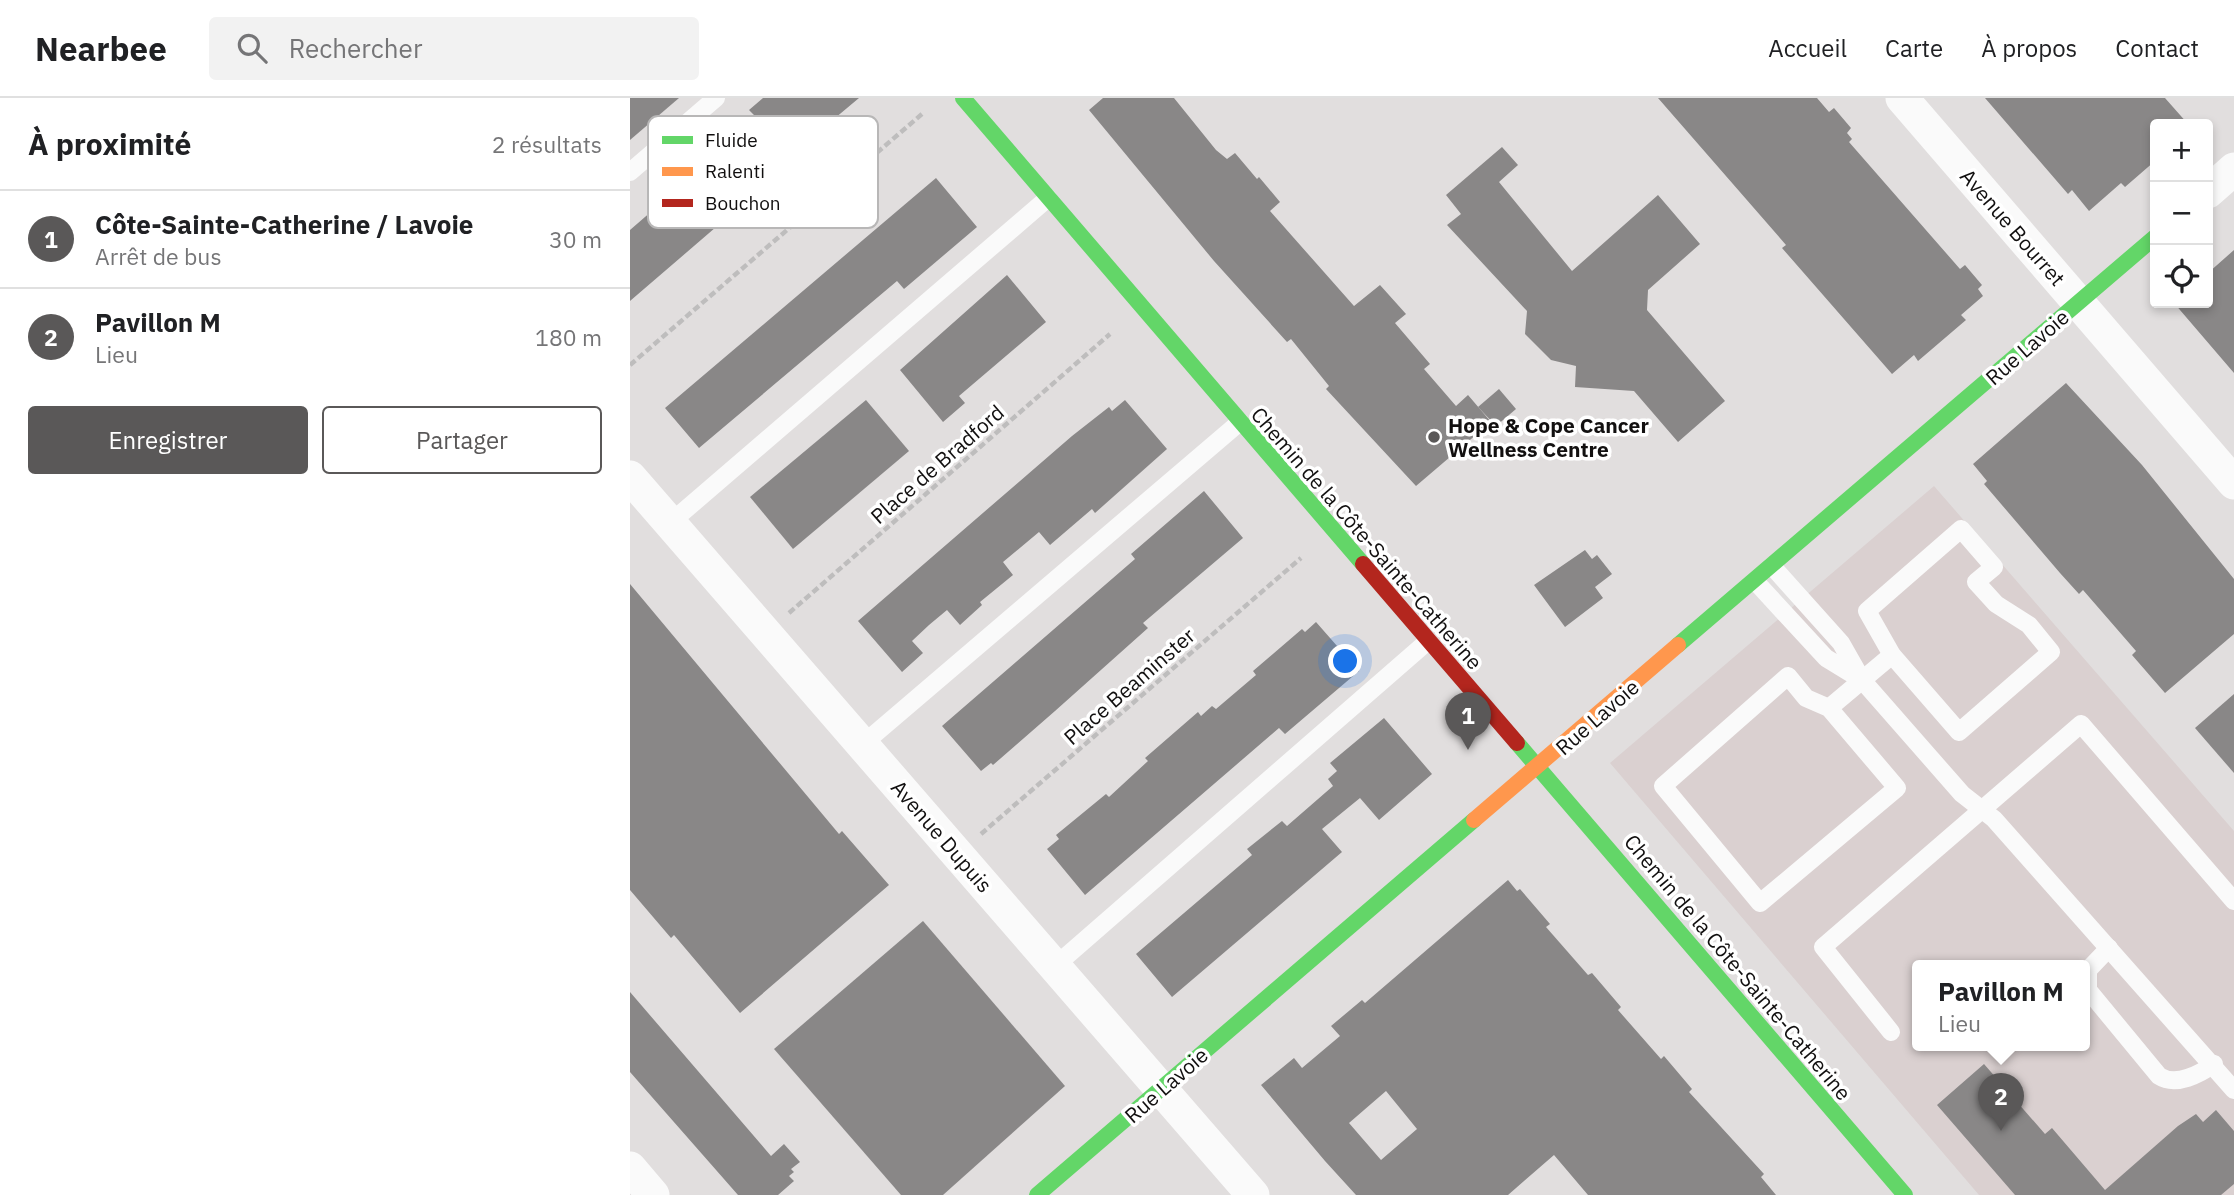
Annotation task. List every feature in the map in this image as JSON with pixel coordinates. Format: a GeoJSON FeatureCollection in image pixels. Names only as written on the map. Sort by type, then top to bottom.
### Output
{"type":"FeatureCollection","features":[{"type":"Feature","properties":{"kind":"street","name":"Chemin de la Côte-Sainte-Catherine"},"geometry":{"type":"LineString","coordinates":[[963,98],[1905,1195]]}},
{"type":"Feature","properties":{"kind":"street","name":"Avenue Bourret"},"geometry":{"type":"LineString","coordinates":[[1902,98],[2234,483]]}},
{"type":"Feature","properties":{"kind":"street"},"geometry":{"type":"LineString","coordinates":[[2213,188],[2234,169]]}},
{"type":"Feature","properties":{"kind":"street","name":"Rue Lavoie"},"geometry":{"type":"LineString","coordinates":[[1037,1195],[2150,241]]}},
{"type":"Feature","properties":{"kind":"street","name":"Avenue Dupuis"},"geometry":{"type":"LineString","coordinates":[[630,477],[1253,1195]]}},
{"type":"Feature","properties":{"kind":"street"},"geometry":{"type":"LineString","coordinates":[[630,1168],[653,1195]]}},
{"type":"Feature","properties":{"kind":"lane"},"geometry":{"type":"LineString","coordinates":[[695,116],[716,98]]}},
{"type":"Feature","properties":{"kind":"lane"},"geometry":{"type":"LineString","coordinates":[[630,172],[648,157]]}},
{"type":"Feature","properties":{"kind":"lane"},"geometry":{"type":"LineString","coordinates":[[670,523],[1048,198]]}},
{"type":"Feature","properties":{"kind":"lane"},"geometry":{"type":"LineString","coordinates":[[863,744],[1240,422]]}},
{"type":"Feature","properties":{"kind":"lane"},"geometry":{"type":"LineString","coordinates":[[1961,529],[1994,567],[1976,582],[1996,604],[2029,625],[2051,652],[1959,732],[1892,656],[1867,611],[1961,529]]}},
{"type":"Feature","properties":{"kind":"lane"},"geometry":{"type":"LineString","coordinates":[[1772,566],[1841,643],[1862,680],[1962,794],[1994,819],[2214,1064],[2234,1090]]}},
{"type":"Feature","properties":{"kind":"lane"},"geometry":{"type":"LineString","coordinates":[[1755,581],[1826,658],[1862,680]]}},
{"type":"Feature","properties":{"kind":"lane"},"geometry":{"type":"LineString","coordinates":[[1055,966],[1428,641]]}},
{"type":"Feature","properties":{"kind":"lane"},"geometry":{"type":"LineString","coordinates":[[1829,708],[1892,656]]}},
{"type":"Feature","properties":{"kind":"lane"},"geometry":{"type":"LineString","coordinates":[[1788,676],[1806,698],[1829,708],[1897,788],[1760,903],[1663,786],[1788,676]]}},
{"type":"Feature","properties":{"kind":"lane"},"geometry":{"type":"LineString","coordinates":[[1891,1032],[1823,947],[2081,724],[2234,901]]}},
{"type":"Feature","properties":{"kind":"lane"},"geometry":{"type":"LineString","coordinates":[[2090,968],[2109,948]]}},
{"type":"Feature","properties":{"kind":"lane"},"geometry":{"type":"LineString","coordinates":[[2090,992],[2159,1076],[2180,1079],[2197,1075],[2214,1064]]}},
{"type":"Feature","properties":{"kind":"path"},"geometry":{"type":"LineString","coordinates":[[878,152],[922,114]]}},
{"type":"Feature","properties":{"kind":"path"},"geometry":{"type":"LineString","coordinates":[[630,365],[789,228]]}},
{"type":"Feature","properties":{"kind":"path","name":"Place de Bradford"},"geometry":{"type":"LineString","coordinates":[[784,617],[1110,334]]}},
{"type":"Feature","properties":{"kind":"path","name":"Place Beaminster"},"geometry":{"type":"LineString","coordinates":[[977,837],[1301,558]]}},
{"type":"Feature","properties":{"kind":"shaded area"},"geometry":{"type":"Polygon","coordinates":[[[1934,486],[2234,831],[2234,1195],[1979,1195],[1610,763],[1934,486]]]}},
{"type":"Feature","properties":{"kind":"building"},"geometry":{"type":"Polygon","coordinates":[[[630,98],[679,98],[658,116],[648,116],[648,125],[630,140],[630,98]]]}},
{"type":"Feature","properties":{"kind":"building"},"geometry":{"type":"Polygon","coordinates":[[[763,98],[859,98],[837,116],[755,116],[749,110],[763,98]]]}},
{"type":"Feature","properties":{"kind":"building"},"geometry":{"type":"Polygon","coordinates":[[[1103,98],[1174,98],[1216,150],[1227,159],[1235,153],[1257,179],[1259,177],[1280,202],[1270,211],[1354,306],[1380,285],[1406,314],[1395,323],[1430,364],[1424,369],[1456,406],[1468,395],[1491,422],[1416,486],[1326,389],[1329,386],[1291,339],[1287,342],[1214,261],[1089,110],[1103,98]]]}},
{"type":"Feature","properties":{"kind":"building"},"geometry":{"type":"Polygon","coordinates":[[[1658,98],[1817,98],[1829,112],[1834,108],[1851,128],[1847,133],[1852,139],[1849,142],[1960,269],[1965,265],[1982,285],[1978,289],[1983,296],[1961,315],[1966,320],[1918,361],[1914,355],[1892,374],[1782,248],[1786,245],[1658,98]]]}},
{"type":"Feature","properties":{"kind":"building"},"geometry":{"type":"Polygon","coordinates":[[[1985,98],[2165,98],[2184,119],[2150,119],[2150,165],[2125,187],[2121,183],[2089,211],[2072,190],[2068,194],[1985,98]]]}},
{"type":"Feature","properties":{"kind":"building"},"geometry":{"type":"Polygon","coordinates":[[[1502,147],[1518,165],[1499,182],[1572,271],[1658,195],[1700,244],[1648,290],[1647,310],[1725,401],[1678,442],[1634,391],[1575,387],[1576,366],[1551,360],[1525,334],[1527,311],[1447,225],[1461,214],[1446,195],[1502,147]]]}},
{"type":"Feature","properties":{"kind":"building"},"geometry":{"type":"Polygon","coordinates":[[[936,178],[977,227],[904,289],[897,281],[699,448],[665,408],[936,178]]]}},
{"type":"Feature","properties":{"kind":"building"},"geometry":{"type":"Polygon","coordinates":[[[648,214],[648,228],[715,228],[630,301],[630,230],[648,214]]]}},
{"type":"Feature","properties":{"kind":"building"},"geometry":{"type":"Polygon","coordinates":[[[2234,250],[2234,373],[2178,308],[2213,308],[2213,269],[2234,250]]]}},
{"type":"Feature","properties":{"kind":"building"},"geometry":{"type":"Polygon","coordinates":[[[1007,275],[1046,322],[959,396],[965,403],[943,422],[900,370],[1007,275]]]}},
{"type":"Feature","properties":{"kind":"building"},"geometry":{"type":"Polygon","coordinates":[[[2066,383],[2142,465],[2234,579],[2234,634],[2165,693],[2132,655],[2136,651],[2083,590],[2079,594],[2060,573],[1984,484],[1987,481],[1973,464],[2066,383]]]}},
{"type":"Feature","properties":{"kind":"building"},"geometry":{"type":"Polygon","coordinates":[[[1499,389],[1516,409],[1496,426],[1478,407],[1499,389]]]}},
{"type":"Feature","properties":{"kind":"building"},"geometry":{"type":"Polygon","coordinates":[[[866,400],[909,451],[793,549],[750,497],[866,400]]]}},
{"type":"Feature","properties":{"kind":"building"},"geometry":{"type":"Polygon","coordinates":[[[1125,400],[1167,449],[1095,513],[1092,509],[1050,545],[1039,532],[1003,562],[1013,575],[980,602],[982,605],[960,625],[947,610],[929,625],[912,641],[923,653],[902,672],[858,621],[1072,436],[1109,407],[1112,411],[1125,400]]]}},
{"type":"Feature","properties":{"kind":"building"},"geometry":{"type":"Polygon","coordinates":[[[1204,491],[1243,538],[1143,623],[1148,628],[1055,711],[993,765],[991,763],[981,771],[942,726],[1135,559],[1131,554],[1204,491]]]}},
{"type":"Feature","properties":{"kind":"building"},"geometry":{"type":"Polygon","coordinates":[[[1585,550],[1592,559],[1597,555],[1612,574],[1595,587],[1603,598],[1565,627],[1534,585],[1585,550]]]}},
{"type":"Feature","properties":{"kind":"building"},"geometry":{"type":"Polygon","coordinates":[[[630,584],[839,834],[842,831],[889,885],[740,1013],[674,935],[671,938],[630,890],[630,584]]]}},
{"type":"Feature","properties":{"kind":"building"},"geometry":{"type":"Polygon","coordinates":[[[1316,622],[1359,671],[1285,734],[1279,728],[1085,895],[1047,849],[1059,839],[1056,835],[1106,794],[1109,797],[1148,761],[1145,758],[1198,712],[1201,716],[1212,706],[1216,709],[1256,675],[1253,671],[1302,629],[1305,632],[1316,622]]]}},
{"type":"Feature","properties":{"kind":"building"},"geometry":{"type":"Polygon","coordinates":[[[2234,694],[2234,773],[2195,728],[2234,694]]]}},
{"type":"Feature","properties":{"kind":"building"},"geometry":{"type":"Polygon","coordinates":[[[1384,718],[1432,774],[1379,820],[1360,798],[1322,829],[1342,852],[1172,997],[1136,954],[1252,855],[1247,849],[1282,821],[1287,826],[1333,786],[1328,779],[1337,771],[1330,763],[1384,718]]]}},
{"type":"Feature","properties":{"kind":"building"},"geometry":{"type":"Polygon","coordinates":[[[1508,880],[1517,891],[1520,889],[1550,924],[1546,927],[1588,975],[1592,973],[1621,1007],[1618,1010],[1661,1059],[1664,1056],[1692,1089],[1689,1092],[1764,1174],[1761,1177],[1776,1195],[1588,1195],[1554,1155],[1508,1195],[1356,1195],[1261,1085],[1294,1058],[1302,1068],[1340,1036],[1331,1026],[1362,1000],[1365,1003],[1508,880]],[[1386,1091],[1349,1123],[1381,1160],[1417,1129],[1386,1091]]]}},
{"type":"Feature","properties":{"kind":"building"},"geometry":{"type":"Polygon","coordinates":[[[923,921],[1065,1086],[943,1195],[901,1195],[774,1049],[923,921]]]}},
{"type":"Feature","properties":{"kind":"building"},"geometry":{"type":"Polygon","coordinates":[[[630,992],[771,1156],[784,1144],[800,1162],[791,1169],[794,1172],[789,1176],[794,1181],[778,1195],[738,1195],[630,1072],[630,992]]]}},
{"type":"Feature","properties":{"kind":"building"},"geometry":{"type":"Polygon","coordinates":[[[1984,1064],[2045,1134],[2052,1128],[2105,1190],[2178,1126],[2196,1114],[2203,1122],[2216,1110],[2234,1131],[2234,1184],[2221,1195],[2015,1195],[1937,1105],[1984,1064]]]}},
{"type":"Feature","properties":{"kind":"traffic: fast"},"geometry":{"type":"LineString","coordinates":[[963,98],[1363,564]]}},
{"type":"Feature","properties":{"kind":"traffic: fast"},"geometry":{"type":"LineString","coordinates":[[1678,645],[2150,241]]}},
{"type":"Feature","properties":{"kind":"traffic: fast"},"geometry":{"type":"LineString","coordinates":[[1517,743],[1905,1195]]}},
{"type":"Feature","properties":{"kind":"traffic: fast"},"geometry":{"type":"LineString","coordinates":[[1037,1195],[1474,820]]}},
{"type":"Feature","properties":{"kind":"traffic: slow"},"geometry":{"type":"LineString","coordinates":[[1474,820],[1678,645]]}},
{"type":"Feature","properties":{"kind":"traffic: jam"},"geometry":{"type":"LineString","coordinates":[[1363,564],[1517,743]]}},
{"type":"Feature","properties":{"kind":"place","name":"Hope & Cope Cancer Wellness Centre"},"geometry":{"type":"Point","coordinates":[1434,437]}},
{"type":"Feature","properties":{"kind":"place","name":"Côte-Sainte-Catherine / Lavoie"},"geometry":{"type":"Point","coordinates":[1468,750]}},
{"type":"Feature","properties":{"kind":"place","name":"Pavillon M"},"geometry":{"type":"Point","coordinates":[2001,1131]}}]}
